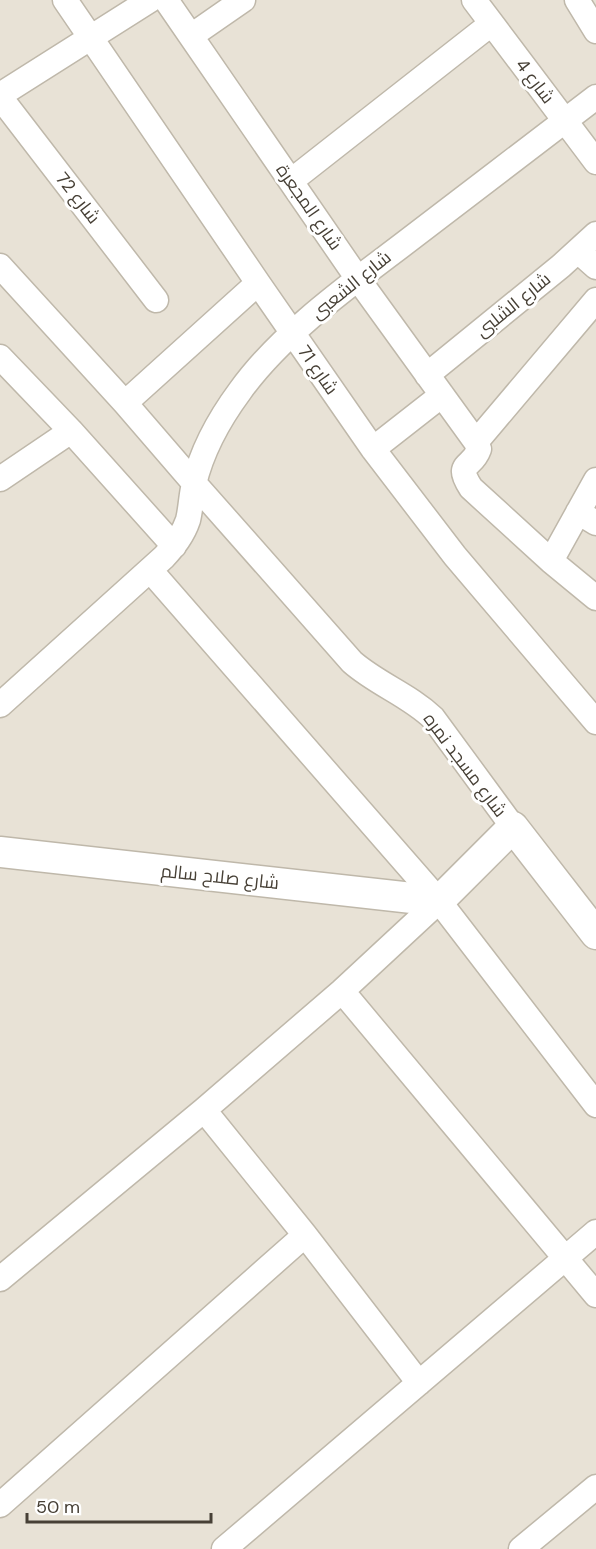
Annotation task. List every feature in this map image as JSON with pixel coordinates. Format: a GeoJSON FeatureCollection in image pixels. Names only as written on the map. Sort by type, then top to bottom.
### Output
{"type":"FeatureCollection","features":[{"type":"Feature","properties":{"kind":"street","name":"شارع 71"},"geometry":{"type":"LineString","coordinates":[[65,0],[373,449],[455,556],[596,722]]}},
{"type":"Feature","properties":{"kind":"street"},"geometry":{"type":"LineString","coordinates":[[0,96],[150,0]]}},
{"type":"Feature","properties":{"kind":"street","name":"شارع المجعرة"},"geometry":{"type":"LineString","coordinates":[[166,0],[358,279],[476,442]]}},
{"type":"Feature","properties":{"kind":"street"},"geometry":{"type":"LineString","coordinates":[[191,36],[243,0]]}},
{"type":"Feature","properties":{"kind":"street","name":"شارع 4"},"geometry":{"type":"LineString","coordinates":[[474,0],[596,162]]}},
{"type":"Feature","properties":{"kind":"street"},"geometry":{"type":"LineString","coordinates":[[577,0],[596,31]]}},
{"type":"Feature","properties":{"kind":"street"},"geometry":{"type":"LineString","coordinates":[[291,181],[491,24]]}},
{"type":"Feature","properties":{"kind":"street","name":"شارع 72"},"geometry":{"type":"LineString","coordinates":[[0,96],[156,300]]}},
{"type":"Feature","properties":{"kind":"street","name":"شارع الشعبى"},"geometry":{"type":"LineString","coordinates":[[0,705],[174,546],[188,518],[194,483],[205,450],[221,418],[241,389],[292,333],[358,279],[596,97]]}},
{"type":"Feature","properties":{"kind":"street","name":"شارع الشلبى"},"geometry":{"type":"LineString","coordinates":[[427,375],[587,259],[596,234]]}},
{"type":"Feature","properties":{"kind":"street","name":"شارع مسجد نمره"},"geometry":{"type":"LineString","coordinates":[[0,267],[125,403],[352,662],[365,673],[422,708],[433,718],[596,934]]}},
{"type":"Feature","properties":{"kind":"street"},"geometry":{"type":"LineString","coordinates":[[125,403],[258,283]]}},
{"type":"Feature","properties":{"kind":"street"},"geometry":{"type":"LineString","coordinates":[[596,300],[476,442],[479,449],[477,454],[463,471],[471,488],[551,561],[596,598]]}},
{"type":"Feature","properties":{"kind":"street"},"geometry":{"type":"LineString","coordinates":[[0,357],[71,431],[174,546]]}},
{"type":"Feature","properties":{"kind":"street"},"geometry":{"type":"LineString","coordinates":[[373,449],[442,395]]}},
{"type":"Feature","properties":{"kind":"street"},"geometry":{"type":"LineString","coordinates":[[0,479],[71,431]]}},
{"type":"Feature","properties":{"kind":"street"},"geometry":{"type":"LineString","coordinates":[[551,561],[587,517],[596,480]]}},
{"type":"Feature","properties":{"kind":"street"},"geometry":{"type":"LineString","coordinates":[[150,570],[439,902],[596,1105]]}},
{"type":"Feature","properties":{"kind":"street"},"geometry":{"type":"LineString","coordinates":[[0,1279],[204,1110],[342,991],[439,902],[513,827]]}},
{"type":"Feature","properties":{"kind":"street","name":"شارع صلاح سالم"},"geometry":{"type":"LineString","coordinates":[[0,852],[439,902]]}},
{"type":"Feature","properties":{"kind":"street"},"geometry":{"type":"LineString","coordinates":[[342,991],[596,1295]]}},
{"type":"Feature","properties":{"kind":"street"},"geometry":{"type":"LineString","coordinates":[[204,1110],[305,1234],[419,1383]]}},
{"type":"Feature","properties":{"kind":"street"},"geometry":{"type":"LineString","coordinates":[[224,1549],[596,1232]]}},
{"type":"Feature","properties":{"kind":"street"},"geometry":{"type":"LineString","coordinates":[[0,1505],[305,1234]]}},
{"type":"Feature","properties":{"kind":"street"},"geometry":{"type":"LineString","coordinates":[[521,1549],[596,1487]]}},
{"type":"Feature","properties":{"kind":"shaded area"},"geometry":{"type":"Polygon","coordinates":[[[0,0],[596,0],[596,1549],[0,1549],[0,0]]]}}]}
